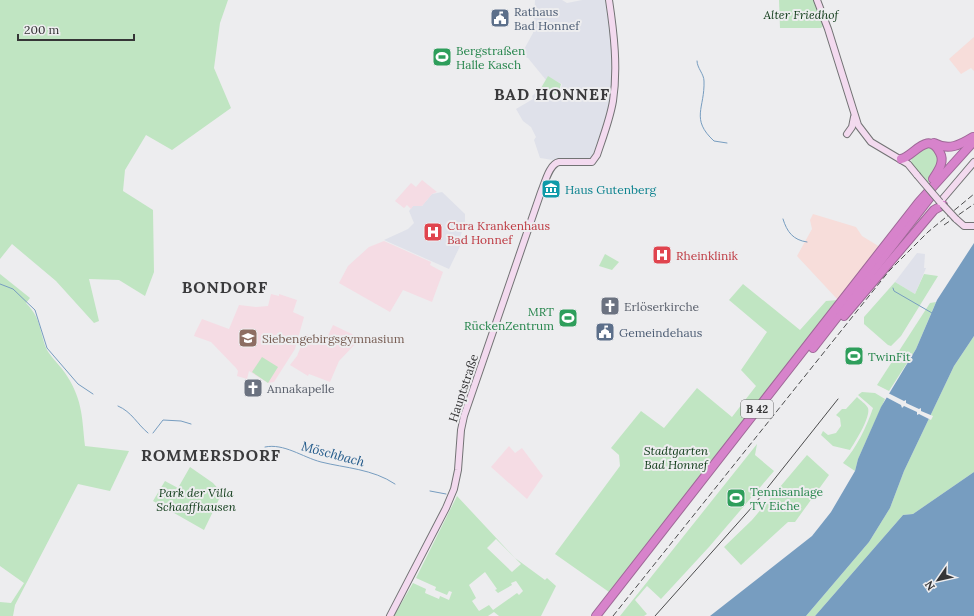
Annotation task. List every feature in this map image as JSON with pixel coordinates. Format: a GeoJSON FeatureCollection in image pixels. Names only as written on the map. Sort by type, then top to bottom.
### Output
{"type":"FeatureCollection","features":[{"type":"Feature","properties":{"kind":"highway"},"geometry":{"type":"LineString","coordinates":[[919,202],[940,168],[941,156],[935,147],[925,144],[917,147],[909,159],[901,159],[905,152],[919,141],[929,140],[949,148],[959,145],[974,137]]}},
{"type":"Feature","properties":{"kind":"highway","name":"B 42"},"geometry":{"type":"LineString","coordinates":[[596,616],[919,202],[974,141]]}},
{"type":"Feature","properties":{"kind":"highway","name":"B 42"},"geometry":{"type":"LineString","coordinates":[[603,616],[933,194],[972,149]]}},
{"type":"Feature","properties":{"kind":"highway"},"geometry":{"type":"LineString","coordinates":[[807,355],[814,350],[843,318],[935,209],[942,203]]}},
{"type":"Feature","properties":{"kind":"main road","name":"Hauptstraße"},"geometry":{"type":"LineString","coordinates":[[390,616],[446,508],[454,489],[458,470],[461,430],[464,416],[541,192],[554,163],[592,162],[597,155],[613,102],[615,70],[609,0]]}},
{"type":"Feature","properties":{"kind":"main road"},"geometry":{"type":"LineString","coordinates":[[817,0],[828,29],[854,114],[860,128],[871,142],[901,159],[962,225],[967,227],[974,226]]}},
{"type":"Feature","properties":{"kind":"main road"},"geometry":{"type":"LineString","coordinates":[[846,134],[853,125],[854,114]]}},
{"type":"Feature","properties":{"kind":"main road"},"geometry":{"type":"LineString","coordinates":[[909,159],[917,175]]}},
{"type":"Feature","properties":{"kind":"main road"},"geometry":{"type":"LineString","coordinates":[[942,203],[974,162]]}},
{"type":"Feature","properties":{"kind":"shaded area"},"geometry":{"type":"Polygon","coordinates":[[[535,0],[562,0],[567,3],[582,0],[605,0],[611,33],[613,80],[609,108],[594,154],[589,160],[553,160],[540,158],[534,140],[536,137],[531,127],[523,121],[516,109],[533,99],[532,96],[541,88],[559,99],[562,84],[548,77],[546,80],[528,58],[521,55],[533,33],[535,0]]]}},
{"type":"Feature","properties":{"kind":"shaded area"},"geometry":{"type":"Polygon","coordinates":[[[974,37],[974,71],[971,68],[961,74],[949,59],[974,37]]]}},
{"type":"Feature","properties":{"kind":"shaded area"},"geometry":{"type":"Polygon","coordinates":[[[422,180],[437,192],[432,194],[422,206],[413,206],[411,209],[407,205],[404,208],[395,201],[411,183],[416,187],[422,180]]]}},
{"type":"Feature","properties":{"kind":"shaded area","name":"Cura Krankenhaus Bad Honnef"},"geometry":{"type":"Polygon","coordinates":[[[442,192],[465,214],[465,222],[459,241],[461,244],[449,269],[384,240],[408,229],[414,223],[409,211],[413,206],[422,206],[432,194],[442,192]]]}},
{"type":"Feature","properties":{"kind":"shaded area"},"geometry":{"type":"Polygon","coordinates":[[[813,214],[856,227],[862,236],[880,247],[838,300],[797,256],[812,229],[810,220],[813,214]]]}},
{"type":"Feature","properties":{"kind":"shaded area"},"geometry":{"type":"Polygon","coordinates":[[[384,241],[431,262],[430,265],[443,272],[432,302],[403,290],[390,312],[339,283],[348,266],[369,247],[384,241]]]}},
{"type":"Feature","properties":{"kind":"shaded area"},"geometry":{"type":"Polygon","coordinates":[[[917,253],[925,254],[924,268],[926,268],[915,294],[895,282],[917,253]]]}},
{"type":"Feature","properties":{"kind":"shaded area","name":"Siebengebirgsgymnasium"},"geometry":{"type":"Polygon","coordinates":[[[271,294],[279,296],[279,294],[297,300],[293,312],[304,317],[295,349],[274,382],[268,383],[249,371],[247,379],[237,376],[238,371],[236,368],[211,342],[194,336],[202,319],[229,329],[239,305],[256,307],[268,306],[271,294]]]}},
{"type":"Feature","properties":{"kind":"shaded area"},"geometry":{"type":"Polygon","coordinates":[[[333,325],[352,334],[358,341],[339,361],[330,382],[309,374],[308,376],[290,365],[297,356],[306,334],[325,342],[333,325]]]}},
{"type":"Feature","properties":{"kind":"shaded area"},"geometry":{"type":"Polygon","coordinates":[[[509,446],[515,453],[522,448],[543,476],[527,499],[491,467],[509,446]]]}},
{"type":"Feature","properties":{"kind":"green space"},"geometry":{"type":"Polygon","coordinates":[[[0,0],[228,0],[220,23],[214,68],[231,108],[172,150],[146,135],[125,170],[123,191],[153,210],[154,272],[145,296],[119,280],[89,279],[99,321],[94,323],[56,281],[12,244],[0,259],[0,0]]]}},
{"type":"Feature","properties":{"kind":"green space","name":"Alter Friedhof"},"geometry":{"type":"Polygon","coordinates":[[[779,0],[813,0],[823,26],[821,28],[780,28],[779,0]]]}},
{"type":"Feature","properties":{"kind":"green space"},"geometry":{"type":"Polygon","coordinates":[[[548,76],[561,84],[558,95],[541,88],[548,76]]]}},
{"type":"Feature","properties":{"kind":"green space"},"geometry":{"type":"Polygon","coordinates":[[[928,146],[935,150],[939,160],[936,170],[928,183],[913,167],[911,159],[912,155],[928,146]]]}},
{"type":"Feature","properties":{"kind":"green space"},"geometry":{"type":"Polygon","coordinates":[[[605,254],[619,262],[612,270],[599,266],[605,254]]]}},
{"type":"Feature","properties":{"kind":"green space"},"geometry":{"type":"Polygon","coordinates":[[[0,274],[30,298],[26,303],[38,320],[47,350],[65,373],[79,402],[85,446],[129,451],[110,491],[78,484],[15,605],[13,616],[0,616],[0,602],[11,603],[24,583],[0,566],[0,274]]]}},
{"type":"Feature","properties":{"kind":"green space"},"geometry":{"type":"Polygon","coordinates":[[[924,274],[938,276],[901,336],[891,346],[888,345],[864,324],[864,317],[895,282],[915,294],[924,274]]]}},
{"type":"Feature","properties":{"kind":"green space","name":"Stadtgarten Bad Honnef"},"geometry":{"type":"Polygon","coordinates":[[[743,284],[800,330],[826,301],[838,300],[609,592],[555,554],[620,466],[619,455],[611,448],[641,411],[664,428],[697,388],[732,417],[756,386],[741,370],[767,332],[729,300],[743,284]]]}},
{"type":"Feature","properties":{"kind":"green space"},"geometry":{"type":"Polygon","coordinates":[[[936,302],[916,349],[889,391],[877,385],[930,303],[936,302]]]}},
{"type":"Feature","properties":{"kind":"green space"},"geometry":{"type":"Polygon","coordinates":[[[974,336],[974,472],[913,514],[903,515],[815,616],[806,616],[869,542],[890,508],[904,471],[954,366],[974,336]]]}},
{"type":"Feature","properties":{"kind":"green space"},"geometry":{"type":"Polygon","coordinates":[[[262,357],[278,367],[268,383],[252,372],[262,357]]]}},
{"type":"Feature","properties":{"kind":"green space"},"geometry":{"type":"Polygon","coordinates":[[[862,392],[875,393],[885,399],[858,459],[855,471],[843,463],[861,437],[873,408],[858,395],[862,392]]]}},
{"type":"Feature","properties":{"kind":"green space"},"geometry":{"type":"Polygon","coordinates":[[[857,397],[868,408],[867,417],[862,429],[850,450],[833,446],[821,435],[823,431],[828,435],[836,433],[841,426],[840,418],[836,415],[842,409],[846,409],[857,397]]]}},
{"type":"Feature","properties":{"kind":"green space"},"geometry":{"type":"Polygon","coordinates":[[[757,444],[755,455],[774,471],[709,547],[661,599],[647,586],[635,600],[647,614],[644,616],[620,616],[757,444]]]}},
{"type":"Feature","properties":{"kind":"green space"},"geometry":{"type":"Polygon","coordinates":[[[807,455],[829,475],[795,522],[788,522],[741,565],[724,547],[752,520],[807,455]]]}},
{"type":"Feature","properties":{"kind":"green space","name":"Park der Villa Schaaffhausen"},"geometry":{"type":"Polygon","coordinates":[[[190,467],[213,483],[222,493],[204,530],[153,501],[165,481],[178,488],[190,467]]]}},
{"type":"Feature","properties":{"kind":"green space"},"geometry":{"type":"Polygon","coordinates":[[[457,496],[515,558],[545,580],[547,578],[556,586],[541,616],[499,616],[494,612],[488,616],[394,616],[413,583],[426,589],[425,593],[439,599],[440,596],[449,600],[452,592],[449,591],[447,595],[435,590],[436,587],[416,578],[457,496]],[[496,539],[487,548],[512,572],[521,564],[496,539]],[[485,572],[469,585],[476,598],[472,601],[479,611],[489,605],[493,610],[517,593],[519,595],[523,591],[516,581],[498,593],[495,590],[497,589],[485,572]]]}},
{"type":"Feature","properties":{"kind":"water"},"geometry":{"type":"Polygon","coordinates":[[[974,243],[974,336],[954,366],[904,471],[890,508],[869,542],[806,616],[710,616],[812,536],[831,512],[855,471],[858,459],[881,407],[916,349],[937,300],[974,243]]]}},
{"type":"Feature","properties":{"kind":"water"},"geometry":{"type":"Polygon","coordinates":[[[974,472],[974,616],[815,616],[903,515],[913,514],[974,472]]]}},
{"type":"Feature","properties":{"kind":"pier"},"geometry":{"type":"Polygon","coordinates":[[[886,392],[904,401],[906,400],[906,403],[919,409],[921,408],[921,411],[933,416],[931,420],[919,414],[917,415],[917,412],[904,406],[902,408],[901,405],[884,396],[886,392]]]}},
{"type":"Feature","properties":{"kind":"waterway"},"geometry":{"type":"LineString","coordinates":[[697,61],[704,81],[700,113],[702,126],[714,141],[727,143]]}},
{"type":"Feature","properties":{"kind":"waterway"},"geometry":{"type":"LineString","coordinates":[[783,219],[786,228],[791,235],[807,242]]}},
{"type":"Feature","properties":{"kind":"waterway","name":"Möschbach"},"geometry":{"type":"LineString","coordinates":[[0,284],[13,289],[35,310],[47,348],[78,384],[93,394]]}},
{"type":"Feature","properties":{"kind":"waterway"},"geometry":{"type":"LineString","coordinates":[[893,288],[894,291],[932,313]]}},
{"type":"Feature","properties":{"kind":"waterway","name":"Möschbach"},"geometry":{"type":"LineString","coordinates":[[118,406],[131,415],[148,433]]}},
{"type":"Feature","properties":{"kind":"waterway","name":"Möschbach"},"geometry":{"type":"LineString","coordinates":[[153,433],[163,420],[181,421],[191,424]]}},
{"type":"Feature","properties":{"kind":"waterway","name":"Möschbach"},"geometry":{"type":"LineString","coordinates":[[265,447],[279,447],[321,462],[368,472],[378,475],[395,484]]}},
{"type":"Feature","properties":{"kind":"waterway","name":"Möschbach"},"geometry":{"type":"LineString","coordinates":[[430,491],[446,494]]}},
{"type":"Feature","properties":{"kind":"tram line"},"geometry":{"type":"LineString","coordinates":[[655,616],[753,506],[838,399]]}},
{"type":"Feature","properties":{"kind":"railway"},"geometry":{"type":"LineString","coordinates":[[613,616],[889,271],[928,232],[974,194]]}},
{"type":"Feature","properties":{"kind":"railway"},"geometry":{"type":"LineString","coordinates":[[944,225],[974,204]]}},
{"type":"Feature","properties":{"kind":"place","name":"Rathaus Bad Honnef"},"geometry":{"type":"Point","coordinates":[500,18]}},
{"type":"Feature","properties":{"kind":"place","name":"Bergstraßen Halle Kasch"},"geometry":{"type":"Point","coordinates":[442,57]}},
{"type":"Feature","properties":{"kind":"place","name":"Haus Gutenberg"},"geometry":{"type":"Point","coordinates":[551,189]}},
{"type":"Feature","properties":{"kind":"place","name":"Cura Krankenhaus Bad Honnef"},"geometry":{"type":"Point","coordinates":[433,232]}},
{"type":"Feature","properties":{"kind":"place","name":"Rheinklinik"},"geometry":{"type":"Point","coordinates":[662,255]}},
{"type":"Feature","properties":{"kind":"place","name":"Erlöserkirche"},"geometry":{"type":"Point","coordinates":[610,306]}},
{"type":"Feature","properties":{"kind":"place","name":"MRT RückenZentrum"},"geometry":{"type":"Point","coordinates":[568,318]}},
{"type":"Feature","properties":{"kind":"place","name":"Gemeindehaus"},"geometry":{"type":"Point","coordinates":[605,332]}},
{"type":"Feature","properties":{"kind":"place","name":"Siebengebirgsgymnasium"},"geometry":{"type":"Point","coordinates":[248,338]}},
{"type":"Feature","properties":{"kind":"place","name":"TwinFit"},"geometry":{"type":"Point","coordinates":[854,356]}},
{"type":"Feature","properties":{"kind":"place","name":"Annakapelle"},"geometry":{"type":"Point","coordinates":[253,388]}},
{"type":"Feature","properties":{"kind":"place","name":"Tennisanlage TV Eiche"},"geometry":{"type":"Point","coordinates":[736,498]}},
{"type":"Feature","properties":{"kind":"district","name":"BAD HONNEF"},"geometry":{"type":"Point","coordinates":[552,94]}},
{"type":"Feature","properties":{"kind":"district","name":"BONDORF"},"geometry":{"type":"Point","coordinates":[225,287]}},
{"type":"Feature","properties":{"kind":"district","name":"ROMMERSDORF"},"geometry":{"type":"Point","coordinates":[211,455]}}]}
